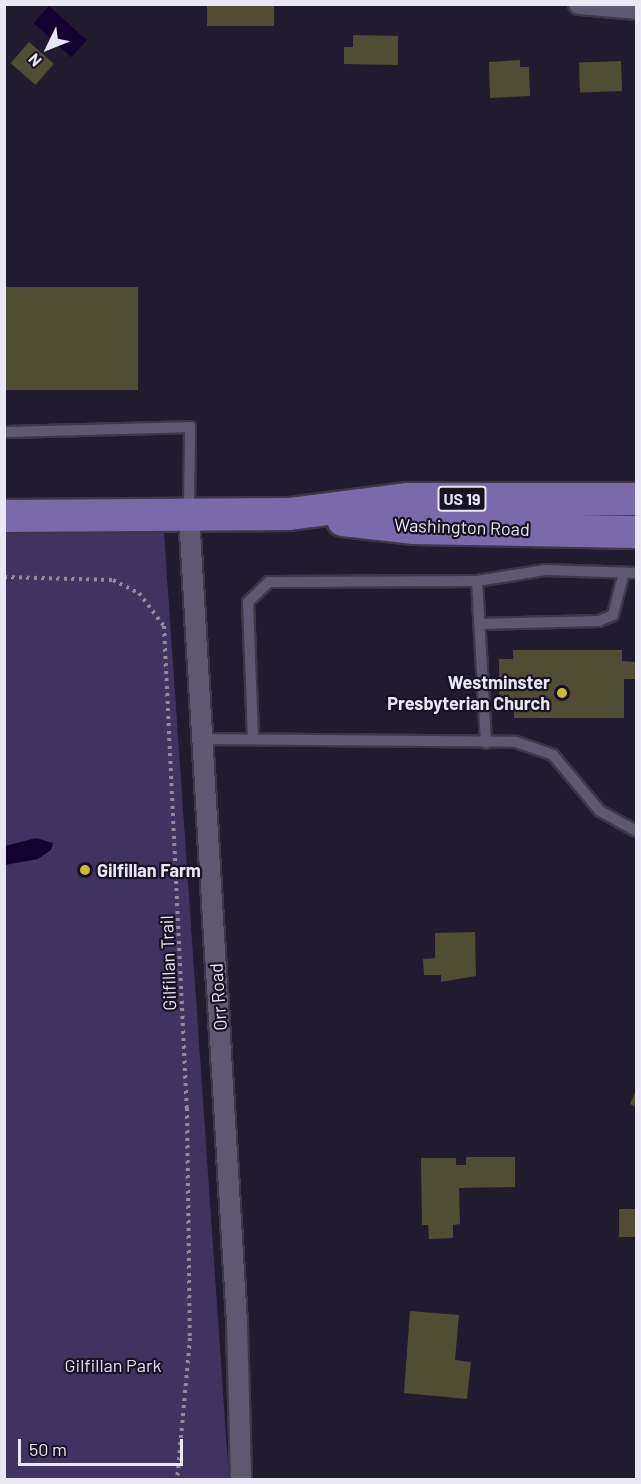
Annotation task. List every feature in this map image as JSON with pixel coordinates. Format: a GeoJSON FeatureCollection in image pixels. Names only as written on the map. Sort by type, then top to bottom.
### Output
{"type":"FeatureCollection","features":[{"type":"Feature","properties":{"kind":"main road","name":"Washington Road"},"geometry":{"type":"LineString","coordinates":[[4,516],[289,514],[408,499],[636,499]]}},
{"type":"Feature","properties":{"kind":"main road","name":"Washington Road"},"geometry":{"type":"LineString","coordinates":[[289,514],[413,528],[636,532]]}},
{"type":"Feature","properties":{"kind":"street"},"geometry":{"type":"LineString","coordinates":[[579,4],[636,9]]}},
{"type":"Feature","properties":{"kind":"street","name":"Orr Road"},"geometry":{"type":"LineString","coordinates":[[189,515],[237,1324],[242,1479]]}},
{"type":"Feature","properties":{"kind":"lane"},"geometry":{"type":"LineString","coordinates":[[4,432],[190,427],[189,515]]}},
{"type":"Feature","properties":{"kind":"lane"},"geometry":{"type":"LineString","coordinates":[[253,738],[248,602],[269,582],[477,581],[545,570],[636,573]]}},
{"type":"Feature","properties":{"kind":"lane"},"geometry":{"type":"LineString","coordinates":[[479,624],[599,621],[613,615],[624,572]]}},
{"type":"Feature","properties":{"kind":"lane"},"geometry":{"type":"LineString","coordinates":[[477,581],[486,742]]}},
{"type":"Feature","properties":{"kind":"lane"},"geometry":{"type":"LineString","coordinates":[[201,739],[486,742],[543,749],[573,774],[600,811],[636,831]]}},
{"type":"Feature","properties":{"kind":"path","name":"Gilfillan Trail"},"geometry":{"type":"LineString","coordinates":[[4,577],[113,580],[139,593],[164,626],[187,1108],[190,1338],[177,1479]]}},
{"type":"Feature","properties":{"kind":"green space","name":"Gilfillan Park"},"geometry":{"type":"Polygon","coordinates":[[[164,533],[229,1479],[5,1479],[4,534],[164,533]]]}},
{"type":"Feature","properties":{"kind":"shaded area"},"geometry":{"type":"Polygon","coordinates":[[[49,6],[87,40],[72,57],[34,23],[49,6]]]}},
{"type":"Feature","properties":{"kind":"shaded area"},"geometry":{"type":"Polygon","coordinates":[[[36,838],[53,843],[51,850],[38,859],[5,865],[5,846],[36,838]]]}},
{"type":"Feature","properties":{"kind":"building"},"geometry":{"type":"Polygon","coordinates":[[[207,4],[274,4],[274,26],[207,26],[207,4]]]}},
{"type":"Feature","properties":{"kind":"building"},"geometry":{"type":"Polygon","coordinates":[[[353,35],[398,36],[398,65],[344,64],[344,47],[353,47],[353,35]]]}},
{"type":"Feature","properties":{"kind":"building"},"geometry":{"type":"Polygon","coordinates":[[[29,42],[54,64],[36,85],[11,63],[29,42]]]}},
{"type":"Feature","properties":{"kind":"building"},"geometry":{"type":"Polygon","coordinates":[[[520,60],[520,67],[529,67],[530,96],[490,98],[489,62],[520,60]]]}},
{"type":"Feature","properties":{"kind":"building"},"geometry":{"type":"Polygon","coordinates":[[[621,61],[622,91],[580,92],[579,62],[621,61]]]}},
{"type":"Feature","properties":{"kind":"building"},"geometry":{"type":"Polygon","coordinates":[[[4,287],[138,287],[138,390],[4,390],[4,287]]]}},
{"type":"Feature","properties":{"kind":"building","name":"Westminster Presbyterian Church"},"geometry":{"type":"Polygon","coordinates":[[[513,650],[622,650],[622,661],[636,662],[636,679],[624,679],[624,718],[514,718],[514,707],[499,707],[499,659],[513,659],[513,650]]]}},
{"type":"Feature","properties":{"kind":"building"},"geometry":{"type":"Polygon","coordinates":[[[475,932],[476,976],[441,982],[441,975],[424,975],[423,959],[435,958],[435,933],[475,932]]]}},
{"type":"Feature","properties":{"kind":"building"},"geometry":{"type":"Polygon","coordinates":[[[636,1090],[636,1107],[630,1104],[636,1090]]]}},
{"type":"Feature","properties":{"kind":"building"},"geometry":{"type":"Polygon","coordinates":[[[466,1157],[515,1157],[515,1187],[459,1188],[460,1224],[453,1225],[453,1238],[429,1239],[428,1225],[422,1225],[421,1158],[456,1158],[456,1165],[466,1165],[466,1157]]]}},
{"type":"Feature","properties":{"kind":"building"},"geometry":{"type":"Polygon","coordinates":[[[619,1209],[636,1209],[636,1237],[619,1237],[619,1209]]]}},
{"type":"Feature","properties":{"kind":"building"},"geometry":{"type":"Polygon","coordinates":[[[410,1311],[459,1315],[455,1360],[471,1362],[467,1399],[404,1393],[410,1311]]]}},
{"type":"Feature","properties":{"kind":"place","name":"Westminster Presbyterian Church"},"geometry":{"type":"Point","coordinates":[562,693]}},
{"type":"Feature","properties":{"kind":"place","name":"Gilfillan Farm"},"geometry":{"type":"Point","coordinates":[85,870]}}]}
